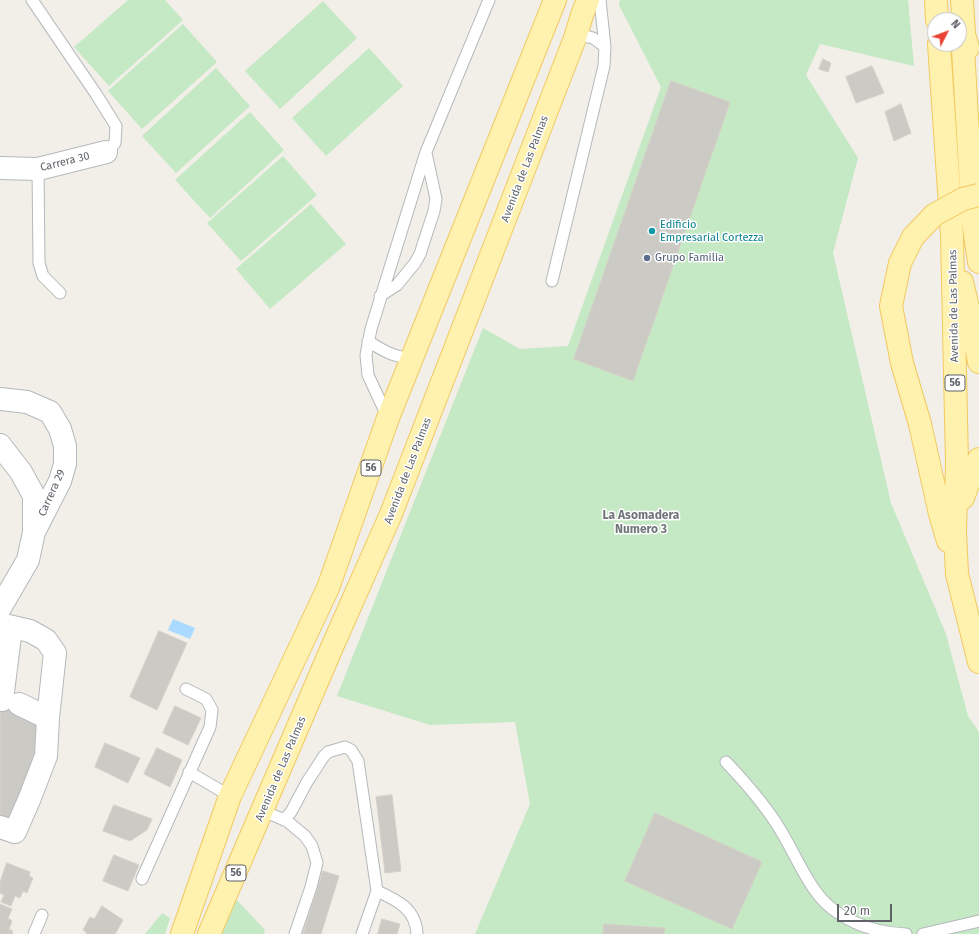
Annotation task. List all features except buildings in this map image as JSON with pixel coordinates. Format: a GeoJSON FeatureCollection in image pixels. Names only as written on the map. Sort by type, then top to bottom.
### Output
{"type":"FeatureCollection","features":[{"type":"Feature","properties":{"kind":"main road","name":"56"},"geometry":{"type":"LineString","coordinates":[[182,934],[230,796],[328,588],[388,418],[555,0]]}},
{"type":"Feature","properties":{"kind":"main road","name":"Avenida de Las Palmas"},"geometry":{"type":"LineString","coordinates":[[209,934],[333,645],[392,514],[575,38],[588,0]]}},
{"type":"Feature","properties":{"kind":"main road"},"geometry":{"type":"LineString","coordinates":[[936,0],[937,12]]}},
{"type":"Feature","properties":{"kind":"main road"},"geometry":{"type":"LineString","coordinates":[[962,0],[963,12]]}},
{"type":"Feature","properties":{"kind":"main road"},"geometry":{"type":"LineString","coordinates":[[967,45],[979,89]]}},
{"type":"Feature","properties":{"kind":"main road","name":"Avenida de Las Palmas"},"geometry":{"type":"LineString","coordinates":[[940,52],[952,236],[957,463],[955,530],[957,574],[979,662]]}},
{"type":"Feature","properties":{"kind":"main road"},"geometry":{"type":"LineString","coordinates":[[963,52],[973,221],[979,262]]}},
{"type":"Feature","properties":{"kind":"main road"},"geometry":{"type":"LineString","coordinates":[[957,574],[940,514],[920,424],[902,362],[891,306],[900,263],[912,237],[934,215],[964,199],[979,195]]}},
{"type":"Feature","properties":{"kind":"main road"},"geometry":{"type":"LineString","coordinates":[[952,236],[975,329],[979,362]]}},
{"type":"Feature","properties":{"kind":"main road"},"geometry":{"type":"LineString","coordinates":[[955,530],[965,488],[979,459]]}},
{"type":"Feature","properties":{"kind":"street","name":"Carrera 30"},"geometry":{"type":"LineString","coordinates":[[0,168],[38,169],[106,152]]}},
{"type":"Feature","properties":{"kind":"street","name":"Carrera 29"},"geometry":{"type":"LineString","coordinates":[[0,399],[27,402],[50,412],[60,429],[65,446],[65,464],[60,481],[34,532]]}},
{"type":"Feature","properties":{"kind":"street","name":"Carrera 29"},"geometry":{"type":"LineString","coordinates":[[0,445],[21,472],[34,496],[34,532],[28,560],[7,585],[0,608]]}},
{"type":"Feature","properties":{"kind":"street"},"geometry":{"type":"LineString","coordinates":[[7,830],[29,800],[46,756],[48,718],[55,654],[46,640],[30,631],[4,632],[11,702],[48,718]]}},
{"type":"Feature","properties":{"kind":"lane"},"geometry":{"type":"LineString","coordinates":[[32,0],[116,126],[115,143],[106,152]]}},
{"type":"Feature","properties":{"kind":"lane"},"geometry":{"type":"LineString","coordinates":[[388,418],[368,375],[366,355],[368,341],[380,296],[426,152],[489,0]]}},
{"type":"Feature","properties":{"kind":"lane"},"geometry":{"type":"LineString","coordinates":[[552,281],[604,66],[605,47],[600,0]]}},
{"type":"Feature","properties":{"kind":"lane"},"geometry":{"type":"LineString","coordinates":[[575,38],[586,36],[595,38],[605,47]]}},
{"type":"Feature","properties":{"kind":"lane"},"geometry":{"type":"LineString","coordinates":[[380,296],[397,284],[415,263],[420,254],[434,211],[436,199],[426,152]]}},
{"type":"Feature","properties":{"kind":"lane"},"geometry":{"type":"LineString","coordinates":[[38,169],[39,263],[43,276],[60,293]]}},
{"type":"Feature","properties":{"kind":"lane"},"geometry":{"type":"LineString","coordinates":[[368,341],[385,352],[397,357],[412,359]]}},
{"type":"Feature","properties":{"kind":"lane"},"geometry":{"type":"LineString","coordinates":[[142,879],[210,727],[212,710],[206,699],[186,688]]}},
{"type":"Feature","properties":{"kind":"lane"},"geometry":{"type":"LineString","coordinates":[[284,820],[291,812],[307,782],[324,756],[328,752],[345,746],[351,750],[358,761],[377,891],[362,934]]}},
{"type":"Feature","properties":{"kind":"lane"},"geometry":{"type":"LineString","coordinates":[[726,762],[753,790],[777,824],[814,890],[835,911],[860,925],[892,934],[906,934]]}},
{"type":"Feature","properties":{"kind":"lane"},"geometry":{"type":"LineString","coordinates":[[189,772],[230,796]]}},
{"type":"Feature","properties":{"kind":"lane"},"geometry":{"type":"LineString","coordinates":[[263,811],[284,820],[305,836],[312,846],[317,863],[311,887],[295,934]]}},
{"type":"Feature","properties":{"kind":"lane"},"geometry":{"type":"LineString","coordinates":[[377,891],[396,900],[410,912],[417,924],[417,934]]}},
{"type":"Feature","properties":{"kind":"lane"},"geometry":{"type":"LineString","coordinates":[[34,934],[42,915]]}},
{"type":"Feature","properties":{"kind":"lane"},"geometry":{"type":"LineString","coordinates":[[923,934],[979,921]]}},
{"type":"Feature","properties":{"kind":"green space"},"geometry":{"type":"Polygon","coordinates":[[[128,0],[165,0],[183,20],[109,86],[74,47],[128,0]]]}},
{"type":"Feature","properties":{"kind":"green space"},"geometry":{"type":"Polygon","coordinates":[[[620,0],[908,0],[914,66],[820,44],[806,75],[858,158],[833,253],[891,503],[946,634],[968,716],[979,732],[979,934],[475,934],[530,804],[515,722],[430,725],[337,696],[483,328],[520,349],[568,346],[661,87],[619,5],[620,0]]]}},
{"type":"Feature","properties":{"kind":"green space"},"geometry":{"type":"Polygon","coordinates":[[[323,1],[357,38],[280,109],[245,71],[323,1]]]}},
{"type":"Feature","properties":{"kind":"green space"},"geometry":{"type":"Polygon","coordinates":[[[183,24],[217,62],[142,129],[108,91],[183,24]]]}},
{"type":"Feature","properties":{"kind":"green space"},"geometry":{"type":"Polygon","coordinates":[[[369,48],[403,86],[326,156],[292,118],[369,48]]]}},
{"type":"Feature","properties":{"kind":"green space"},"geometry":{"type":"Polygon","coordinates":[[[216,68],[250,106],[176,173],[142,136],[216,68]]]}},
{"type":"Feature","properties":{"kind":"green space"},"geometry":{"type":"Polygon","coordinates":[[[250,112],[284,150],[210,218],[175,180],[250,112]]]}},
{"type":"Feature","properties":{"kind":"green space"},"geometry":{"type":"Polygon","coordinates":[[[283,156],[317,195],[241,261],[207,223],[283,156]]]}},
{"type":"Feature","properties":{"kind":"green space"},"geometry":{"type":"Polygon","coordinates":[[[311,204],[346,244],[270,309],[236,269],[311,204]]]}},
{"type":"Feature","properties":{"kind":"green space"},"geometry":{"type":"Polygon","coordinates":[[[232,895],[265,930],[264,934],[219,934],[232,895]]]}},
{"type":"Feature","properties":{"kind":"green space"},"geometry":{"type":"Polygon","coordinates":[[[162,913],[170,918],[165,934],[145,934],[162,913]]]}},
{"type":"Feature","properties":{"kind":"water"},"geometry":{"type":"Polygon","coordinates":[[[173,619],[195,628],[190,639],[168,630],[173,619]]]}},
{"type":"Feature","properties":{"kind":"place","name":"Edificio Empresarial Cortezza"},"geometry":{"type":"Point","coordinates":[652,231]}},
{"type":"Feature","properties":{"kind":"place","name":"Grupo Familia"},"geometry":{"type":"Point","coordinates":[647,258]}},
{"type":"Feature","properties":{"kind":"district","name":"La Asomadera Numero 3"},"geometry":{"type":"Point","coordinates":[641,523]}}]}
